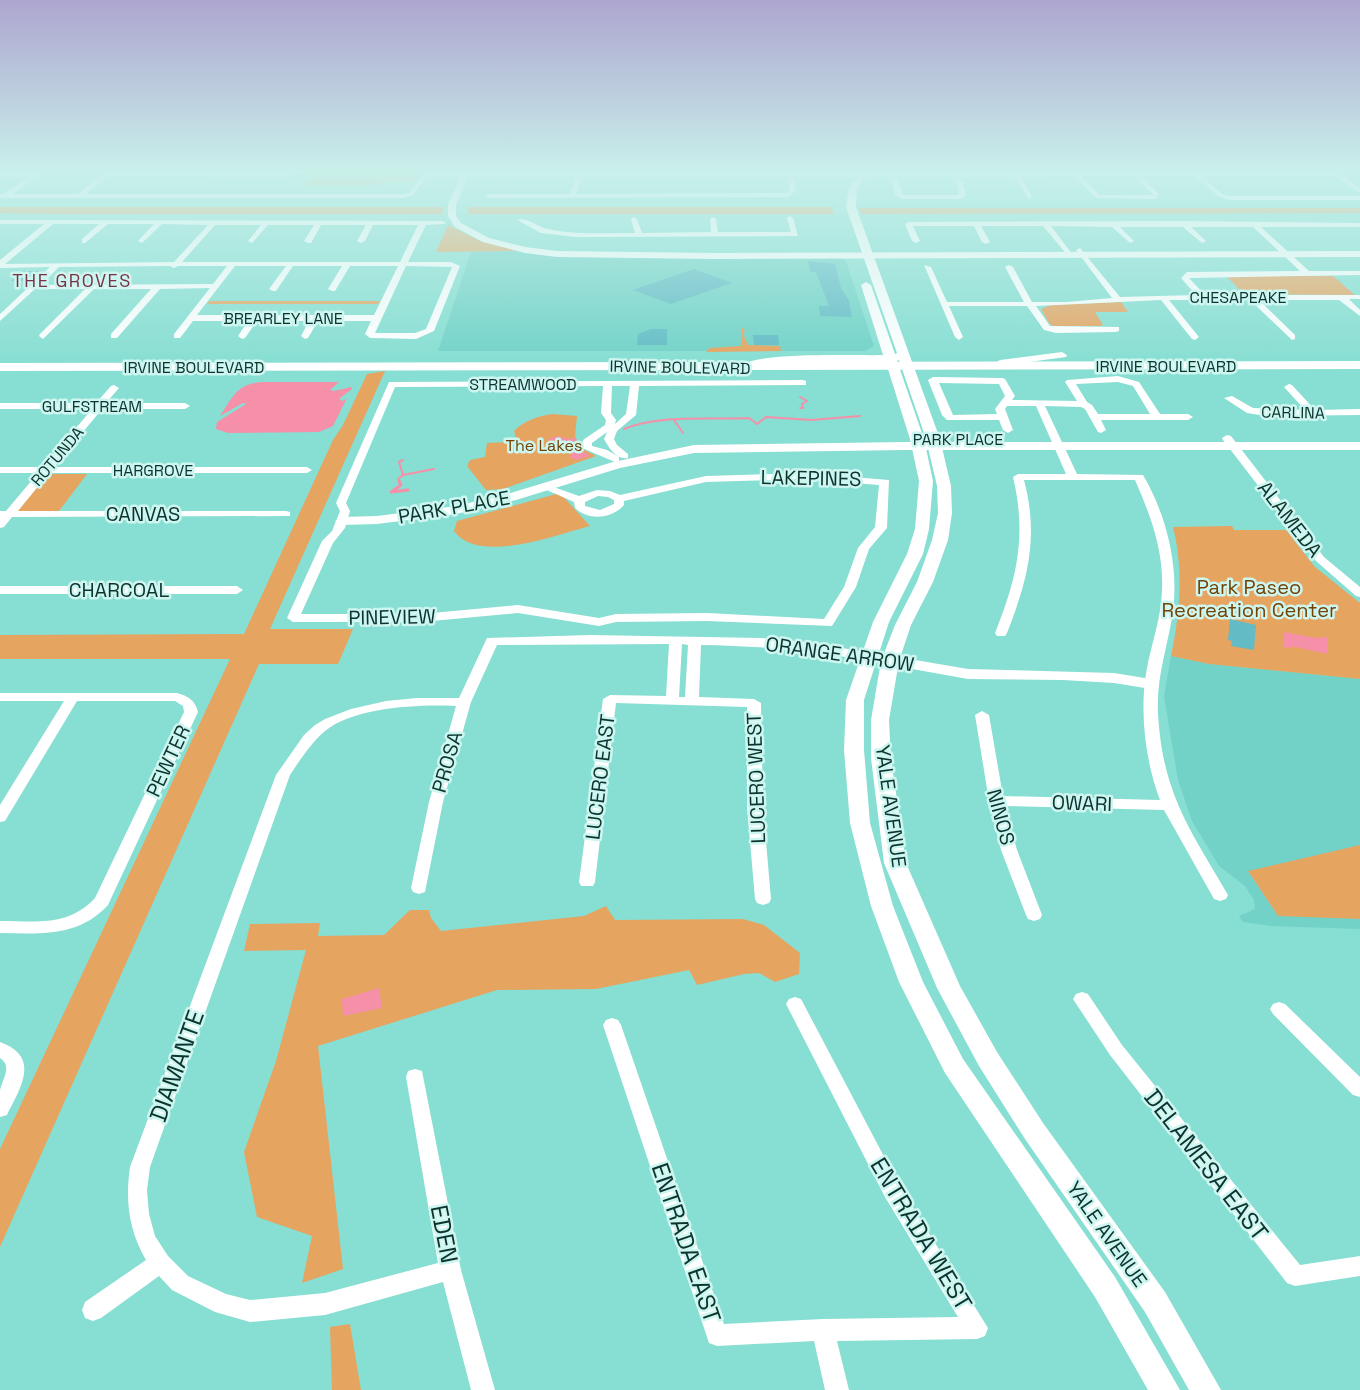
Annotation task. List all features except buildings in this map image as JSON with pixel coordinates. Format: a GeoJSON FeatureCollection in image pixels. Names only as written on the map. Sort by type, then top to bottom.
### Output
{"type":"FeatureCollection","features":[{"type":"Feature","properties":{"kind":"main road","name":"YALE AVENUE"},"geometry":{"type":"LineString","coordinates":[[857,235],[860,251],[926,442],[922,529],[915,554],[881,622],[879,659],[881,758],[896,863],[949,988],[988,1059],[1034,1131],[1155,1302],[1206,1390]]}},
{"type":"Feature","properties":{"kind":"main road","name":"IRVINE BOULEVARD"},"geometry":{"type":"LineString","coordinates":[[0,367],[742,368],[1062,355],[1360,356]]}},
{"type":"Feature","properties":{"kind":"main road","name":"IRVINE BOULEVARD"},"geometry":{"type":"LineString","coordinates":[[0,357],[1360,365]]}},
{"type":"Feature","properties":{"kind":"main road","name":"YALE AVENUE"},"geometry":{"type":"LineString","coordinates":[[879,659],[855,700],[854,750],[860,823],[882,906],[911,982],[954,1066],[1105,1287],[1165,1390]]}},
{"type":"Feature","properties":{"kind":"street"},"geometry":{"type":"LineString","coordinates":[[0,265],[36,235]]}},
{"type":"Feature","properties":{"kind":"street"},"geometry":{"type":"LineString","coordinates":[[85,241],[92,235]]}},
{"type":"Feature","properties":{"kind":"street"},"geometry":{"type":"LineString","coordinates":[[142,241],[148,235]]}},
{"type":"Feature","properties":{"kind":"street"},"geometry":{"type":"LineString","coordinates":[[174,266],[202,235]]}},
{"type":"Feature","properties":{"kind":"street"},"geometry":{"type":"LineString","coordinates":[[252,241],[257,235]]}},
{"type":"Feature","properties":{"kind":"street"},"geometry":{"type":"LineString","coordinates":[[308,241],[312,235]]}},
{"type":"Feature","properties":{"kind":"street"},"geometry":{"type":"LineString","coordinates":[[361,241],[364,235]]}},
{"type":"Feature","properties":{"kind":"street"},"geometry":{"type":"LineString","coordinates":[[0,265],[56,266],[291,264],[401,264],[455,265],[430,331],[416,336],[369,334],[401,264],[417,235]]}},
{"type":"Feature","properties":{"kind":"street"},"geometry":{"type":"LineString","coordinates":[[475,235],[496,243],[560,251],[654,246],[860,251],[1360,254]]}},
{"type":"Feature","properties":{"kind":"street"},"geometry":{"type":"LineString","coordinates":[[491,235],[560,251]]}},
{"type":"Feature","properties":{"kind":"street"},"geometry":{"type":"LineString","coordinates":[[633,235],[638,235],[654,246],[727,235]]}},
{"type":"Feature","properties":{"kind":"street"},"geometry":{"type":"LineString","coordinates":[[912,235],[916,241]]}},
{"type":"Feature","properties":{"kind":"street"},"geometry":{"type":"LineString","coordinates":[[982,235],[986,242]]}},
{"type":"Feature","properties":{"kind":"street"},"geometry":{"type":"LineString","coordinates":[[1054,235],[1067,252]]}},
{"type":"Feature","properties":{"kind":"street"},"geometry":{"type":"LineString","coordinates":[[1124,235],[1130,241]]}},
{"type":"Feature","properties":{"kind":"street"},"geometry":{"type":"LineString","coordinates":[[1194,235],[1202,242]]}},
{"type":"Feature","properties":{"kind":"street"},"geometry":{"type":"LineString","coordinates":[[1266,235],[1306,272]]}},
{"type":"Feature","properties":{"kind":"street"},"geometry":{"type":"LineString","coordinates":[[1284,252],[1360,249]]}},
{"type":"Feature","properties":{"kind":"street"},"geometry":{"type":"LineString","coordinates":[[1082,252],[1117,299]]}},
{"type":"Feature","properties":{"kind":"street"},"geometry":{"type":"LineString","coordinates":[[273,289],[291,264]]}},
{"type":"Feature","properties":{"kind":"street"},"geometry":{"type":"LineString","coordinates":[[332,289],[347,264]]}},
{"type":"Feature","properties":{"kind":"street"},"geometry":{"type":"LineString","coordinates":[[177,336],[232,265]]}},
{"type":"Feature","properties":{"kind":"street"},"geometry":{"type":"LineString","coordinates":[[0,318],[56,266]]}},
{"type":"Feature","properties":{"kind":"street"},"geometry":{"type":"LineString","coordinates":[[927,267],[959,337]]}},
{"type":"Feature","properties":{"kind":"street"},"geometry":{"type":"LineString","coordinates":[[1009,267],[1028,301],[1047,328],[1056,330],[1116,329]]}},
{"type":"Feature","properties":{"kind":"street"},"geometry":{"type":"LineString","coordinates":[[1203,297],[1185,278],[1187,274],[1360,273]]}},
{"type":"Feature","properties":{"kind":"street"},"geometry":{"type":"LineString","coordinates":[[43,336],[93,286]]}},
{"type":"Feature","properties":{"kind":"street"},"geometry":{"type":"LineString","coordinates":[[114,336],[158,286]]}},
{"type":"Feature","properties":{"kind":"street"},"geometry":{"type":"LineString","coordinates":[[35,287],[216,286]]}},
{"type":"Feature","properties":{"kind":"street","name":"CHESAPEAKE"},"geometry":{"type":"LineString","coordinates":[[943,302],[1067,303],[1203,297],[1360,297]]}},
{"type":"Feature","properties":{"kind":"street"},"geometry":{"type":"LineString","coordinates":[[1252,297],[1292,337]]}},
{"type":"Feature","properties":{"kind":"street"},"geometry":{"type":"LineString","coordinates":[[1341,297],[1360,314]]}},
{"type":"Feature","properties":{"kind":"street"},"geometry":{"type":"LineString","coordinates":[[1163,298],[1195,337]]}},
{"type":"Feature","properties":{"kind":"street"},"geometry":{"type":"LineString","coordinates":[[0,305],[14,305]]}},
{"type":"Feature","properties":{"kind":"street","name":"BREARLEY LANE"},"geometry":{"type":"LineString","coordinates":[[191,318],[376,318]]}},
{"type":"Feature","properties":{"kind":"street"},"geometry":{"type":"LineString","coordinates":[[242,336],[254,318]]}},
{"type":"Feature","properties":{"kind":"street"},"geometry":{"type":"LineString","coordinates":[[305,336],[315,318]]}},
{"type":"Feature","properties":{"kind":"street"},"geometry":{"type":"LineString","coordinates":[[1003,417],[950,418],[933,380],[1002,381],[1010,396],[1000,409],[1008,430]]}},
{"type":"Feature","properties":{"kind":"street"},"geometry":{"type":"LineString","coordinates":[[1083,404],[1070,382],[1127,381],[1136,384],[1157,417]]}},
{"type":"Feature","properties":{"kind":"street","name":"STREAMWOOD"},"geometry":{"type":"LineString","coordinates":[[342,521],[345,511],[342,503],[392,384],[803,383]]}},
{"type":"Feature","properties":{"kind":"street"},"geometry":{"type":"LineString","coordinates":[[608,384],[606,413],[611,420],[609,426],[587,442],[587,448],[620,458]]}},
{"type":"Feature","properties":{"kind":"street"},"geometry":{"type":"LineString","coordinates":[[620,458],[609,439],[613,430],[631,415],[635,384]]}},
{"type":"Feature","properties":{"kind":"street"},"geometry":{"type":"LineString","coordinates":[[1289,387],[1312,412]]}},
{"type":"Feature","properties":{"kind":"street","name":"ROTUNDA"},"geometry":{"type":"LineString","coordinates":[[0,525],[5,514],[114,388]]}},
{"type":"Feature","properties":{"kind":"street","name":"CARLINA"},"geometry":{"type":"LineString","coordinates":[[1229,398],[1250,411],[1360,412]]}},
{"type":"Feature","properties":{"kind":"street"},"geometry":{"type":"LineString","coordinates":[[1004,403],[1083,404],[1089,407],[1101,430]]}},
{"type":"Feature","properties":{"kind":"street"},"geometry":{"type":"LineString","coordinates":[[1039,404],[1073,477]]}},
{"type":"Feature","properties":{"kind":"street","name":"GULFSTREAM"},"geometry":{"type":"LineString","coordinates":[[0,406],[185,406]]}},
{"type":"Feature","properties":{"kind":"street"},"geometry":{"type":"LineString","coordinates":[[1094,417],[1188,417]]}},
{"type":"Feature","properties":{"kind":"street","name":"PARK PLACE"},"geometry":{"type":"LineString","coordinates":[[563,481],[620,458],[698,443],[750,438],[926,442],[1231,442],[1360,438]]}},
{"type":"Feature","properties":{"kind":"street","name":"PARK PLACE"},"geometry":{"type":"LineString","coordinates":[[342,521],[377,520],[456,510],[639,459],[693,449],[926,442]]}},
{"type":"Feature","properties":{"kind":"street","name":"PARK PLACE"},"geometry":{"type":"LineString","coordinates":[[1231,442],[1360,446]]}},
{"type":"Feature","properties":{"kind":"street","name":"ALAMEDA"},"geometry":{"type":"LineString","coordinates":[[1231,442],[1320,559],[1360,592]]}},
{"type":"Feature","properties":{"kind":"street","name":"HARGROVE"},"geometry":{"type":"LineString","coordinates":[[0,470],[307,470]]}},
{"type":"Feature","properties":{"kind":"street","name":"LAKEPINES"},"geometry":{"type":"LineString","coordinates":[[545,487],[579,500],[597,493],[610,494],[619,499],[706,479],[802,476],[885,482],[881,528],[864,548],[850,587],[828,623]]}},
{"type":"Feature","properties":{"kind":"street"},"geometry":{"type":"LineString","coordinates":[[1001,633],[1017,595],[1028,539],[1026,503],[1018,477],[1139,477],[1160,522],[1166,548],[1167,609],[1151,684],[1155,750],[1169,805],[1220,895]]}},
{"type":"Feature","properties":{"kind":"street","name":"LAKEPINES"},"geometry":{"type":"LineString","coordinates":[[579,500],[578,505],[583,510],[601,513],[617,508],[619,499]]}},
{"type":"Feature","properties":{"kind":"street","name":"CANVAS"},"geometry":{"type":"LineString","coordinates":[[5,514],[286,514]]}},
{"type":"Feature","properties":{"kind":"street","name":"PINEVIEW"},"geometry":{"type":"LineString","coordinates":[[342,521],[336,536],[328,542],[293,618],[421,618],[518,609],[599,622],[616,618],[707,617],[828,623]]}},
{"type":"Feature","properties":{"kind":"street","name":"CHARCOAL"},"geometry":{"type":"LineString","coordinates":[[0,590],[237,590]]}},
{"type":"Feature","properties":{"kind":"street"},"geometry":{"type":"LineString","coordinates":[[590,639],[599,622]]}},
{"type":"Feature","properties":{"kind":"street","name":"ORANGE ARROW"},"geometry":{"type":"LineString","coordinates":[[492,641],[590,639],[795,645],[968,674],[1063,675],[1114,678],[1151,684]]}},
{"type":"Feature","properties":{"kind":"street","name":"PROSA"},"geometry":{"type":"LineString","coordinates":[[419,888],[436,802],[464,702],[492,641]]}},
{"type":"Feature","properties":{"kind":"street"},"geometry":{"type":"LineString","coordinates":[[672,702],[676,641]]}},
{"type":"Feature","properties":{"kind":"street"},"geometry":{"type":"LineString","coordinates":[[692,702],[695,641]]}},
{"type":"Feature","properties":{"kind":"street","name":"PEWTER"},"geometry":{"type":"LineString","coordinates":[[0,697],[177,697],[185,700],[191,712],[102,901],[94,911],[69,925],[0,927]]}},
{"type":"Feature","properties":{"kind":"street"},"geometry":{"type":"LineString","coordinates":[[0,817],[73,697]]}},
{"type":"Feature","properties":{"kind":"street","name":"LUCERO EAST"},"geometry":{"type":"LineString","coordinates":[[587,882],[610,699],[672,702]]}},
{"type":"Feature","properties":{"kind":"street","name":"DIAMANTE"},"geometry":{"type":"LineString","coordinates":[[450,1270],[325,1304],[250,1311],[224,1304],[187,1287],[160,1263],[146,1240],[139,1214],[137,1190],[140,1167],[283,775],[300,748],[322,726],[354,712],[387,704],[428,700],[464,702]]}},
{"type":"Feature","properties":{"kind":"street","name":"LUCERO WEST"},"geometry":{"type":"LineString","coordinates":[[672,702],[754,703],[755,807],[763,899]]}},
{"type":"Feature","properties":{"kind":"street","name":"NINOS"},"geometry":{"type":"LineString","coordinates":[[982,715],[996,801],[1009,850],[1034,915]]}},
{"type":"Feature","properties":{"kind":"street","name":"OWARI"},"geometry":{"type":"LineString","coordinates":[[996,801],[1169,805]]}},
{"type":"Feature","properties":{"kind":"street","name":"DELAMESA EAST"},"geometry":{"type":"LineString","coordinates":[[1082,999],[1116,1050],[1295,1276],[1360,1266]]}},
{"type":"Feature","properties":{"kind":"street","name":"ENTRADA WEST"},"geometry":{"type":"LineString","coordinates":[[795,1004],[892,1191],[977,1328],[823,1330]]}},
{"type":"Feature","properties":{"kind":"street"},"geometry":{"type":"LineString","coordinates":[[1279,1009],[1360,1089]]}},
{"type":"Feature","properties":{"kind":"street","name":"ENTRADA EAST"},"geometry":{"type":"LineString","coordinates":[[612,1025],[717,1335],[823,1330]]}},
{"type":"Feature","properties":{"kind":"street"},"geometry":{"type":"LineString","coordinates":[[0,1050],[13,1058],[16,1077],[0,1109]]}},
{"type":"Feature","properties":{"kind":"street","name":"EDEN"},"geometry":{"type":"LineString","coordinates":[[415,1077],[450,1270],[483,1390]]}},
{"type":"Feature","properties":{"kind":"street"},"geometry":{"type":"LineString","coordinates":[[93,1310],[160,1263]]}},
{"type":"Feature","properties":{"kind":"street"},"geometry":{"type":"LineString","coordinates":[[823,1330],[837,1390]]}},
{"type":"Feature","properties":{"kind":"shaded area"},"geometry":{"type":"Polygon","coordinates":[[[519,251],[572,257],[837,258],[846,261],[874,346],[865,351],[438,351],[471,252],[519,251]]]}},
{"type":"Feature","properties":{"kind":"shaded area"},"geometry":{"type":"Polygon","coordinates":[[[262,382],[339,382],[330,390],[351,387],[352,389],[339,399],[343,401],[347,398],[333,426],[319,432],[228,433],[216,429],[217,422],[246,404],[243,403],[220,416],[232,397],[246,385],[262,382]]]}},
{"type":"Feature","properties":{"kind":"shaded area"},"geometry":{"type":"Polygon","coordinates":[[[556,436],[575,438],[577,440],[573,442],[574,446],[591,456],[576,460],[570,457],[572,454],[559,447],[558,441],[547,440],[556,436]]]}},
{"type":"Feature","properties":{"kind":"shaded area"},"geometry":{"type":"Polygon","coordinates":[[[1284,632],[1316,638],[1328,637],[1328,654],[1295,647],[1283,648],[1284,632]]]}},
{"type":"Feature","properties":{"kind":"shaded area"},"geometry":{"type":"Polygon","coordinates":[[[1171,656],[1209,664],[1360,679],[1360,929],[1271,926],[1243,922],[1239,916],[1255,909],[1254,900],[1245,886],[1219,866],[1192,821],[1178,780],[1164,696],[1171,656]]]}},
{"type":"Feature","properties":{"kind":"shaded area"},"geometry":{"type":"Polygon","coordinates":[[[379,988],[382,1008],[343,1016],[342,999],[379,988]]]}},
{"type":"Feature","properties":{"kind":"green space"},"geometry":{"type":"Polygon","coordinates":[[[444,235],[468,235],[480,241],[519,251],[436,252],[444,235]]]}},
{"type":"Feature","properties":{"kind":"green space"},"geometry":{"type":"Polygon","coordinates":[[[1226,276],[1333,276],[1355,295],[1244,294],[1226,276]]]}},
{"type":"Feature","properties":{"kind":"green space"},"geometry":{"type":"Polygon","coordinates":[[[210,301],[380,301],[378,304],[207,304],[210,301]]]}},
{"type":"Feature","properties":{"kind":"green space"},"geometry":{"type":"Polygon","coordinates":[[[1121,302],[1128,312],[1095,312],[1103,325],[1099,326],[1053,326],[1041,309],[1051,305],[1121,302]]]}},
{"type":"Feature","properties":{"kind":"green space"},"geometry":{"type":"Polygon","coordinates":[[[742,327],[748,345],[780,346],[781,351],[706,352],[710,348],[741,346],[742,327]]]}},
{"type":"Feature","properties":{"kind":"green space"},"geometry":{"type":"Polygon","coordinates":[[[385,371],[270,629],[353,629],[338,664],[259,664],[0,1247],[0,1149],[230,659],[0,659],[0,635],[244,634],[333,440],[343,425],[367,374],[385,371]]]}},
{"type":"Feature","properties":{"kind":"green space","name":"The Lakes"},"geometry":{"type":"Polygon","coordinates":[[[552,414],[577,416],[575,436],[579,447],[596,456],[503,489],[486,490],[467,466],[470,460],[485,457],[487,443],[509,442],[516,439],[514,431],[522,424],[552,414]]]}},
{"type":"Feature","properties":{"kind":"green space"},"geometry":{"type":"Polygon","coordinates":[[[46,474],[87,474],[59,511],[17,511],[46,474]]]}},
{"type":"Feature","properties":{"kind":"green space"},"geometry":{"type":"Polygon","coordinates":[[[560,493],[590,526],[538,541],[499,547],[481,546],[466,541],[454,531],[457,521],[560,493]]]}},
{"type":"Feature","properties":{"kind":"green space","name":"Park Paseo Recreation Center"},"geometry":{"type":"Polygon","coordinates":[[[1232,526],[1234,530],[1286,530],[1315,567],[1360,603],[1360,679],[1209,664],[1171,656],[1180,592],[1179,559],[1173,527],[1232,526]]]}},
{"type":"Feature","properties":{"kind":"green space"},"geometry":{"type":"Polygon","coordinates":[[[1360,845],[1360,919],[1278,916],[1248,871],[1360,845]]]}},
{"type":"Feature","properties":{"kind":"green space"},"geometry":{"type":"Polygon","coordinates":[[[606,906],[615,920],[743,919],[764,925],[800,953],[799,974],[775,982],[759,973],[744,974],[697,985],[689,970],[596,989],[497,990],[318,1046],[343,1269],[302,1283],[312,1236],[257,1217],[244,1152],[276,1061],[306,950],[244,951],[250,924],[320,923],[318,936],[384,935],[410,910],[429,910],[431,918],[441,931],[584,916],[606,906]]]}},
{"type":"Feature","properties":{"kind":"green space"},"geometry":{"type":"Polygon","coordinates":[[[350,1324],[361,1390],[332,1390],[330,1327],[350,1324]]]}},
{"type":"Feature","properties":{"kind":"waterway"},"geometry":{"type":"LineString","coordinates":[[800,397],[807,401],[802,404],[803,408],[800,408]]}},
{"type":"Feature","properties":{"kind":"waterway"},"geometry":{"type":"LineString","coordinates":[[624,429],[670,419],[749,418],[757,424],[766,417],[811,420],[860,416]]}},
{"type":"Feature","properties":{"kind":"waterway"},"geometry":{"type":"LineString","coordinates":[[674,420],[683,433]]}},
{"type":"Feature","properties":{"kind":"waterway"},"geometry":{"type":"LineString","coordinates":[[403,460],[399,462],[403,475]]}},
{"type":"Feature","properties":{"kind":"waterway"},"geometry":{"type":"LineString","coordinates":[[403,475],[434,469]]}},
{"type":"Feature","properties":{"kind":"waterway"},"geometry":{"type":"LineString","coordinates":[[403,475],[398,479],[401,485],[391,492],[408,490]]}},
{"type":"Feature","properties":{"kind":"district","name":"THE GROVES"},"geometry":{"type":"Point","coordinates":[72,281]}}]}
